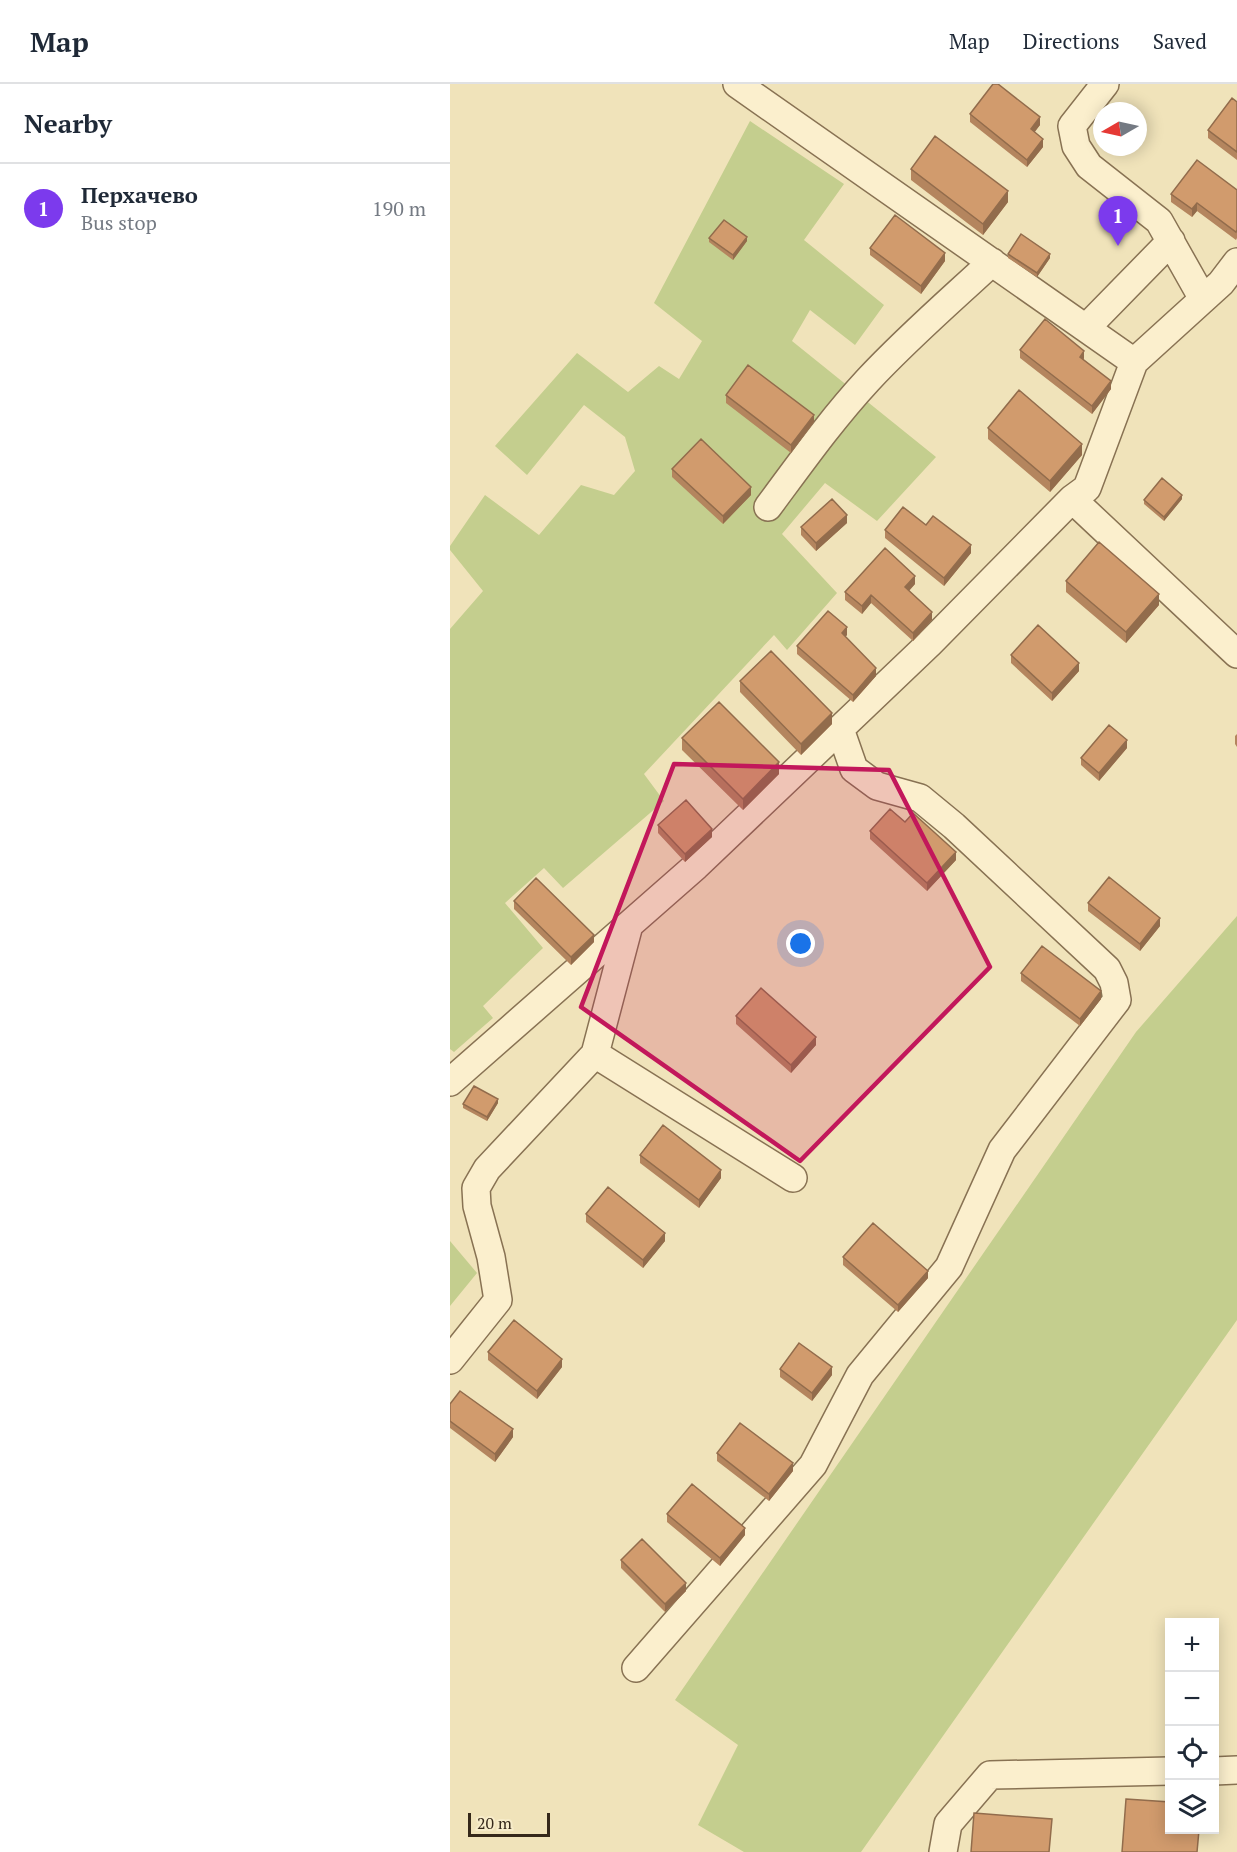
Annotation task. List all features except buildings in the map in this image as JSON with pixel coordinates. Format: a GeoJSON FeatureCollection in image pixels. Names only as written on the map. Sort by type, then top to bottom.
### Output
{"type":"FeatureCollection","features":[{"type":"Feature","properties":{"kind":"street"},"geometry":{"type":"LineString","coordinates":[[737,84],[1134,362]]}},
{"type":"Feature","properties":{"kind":"street"},"geometry":{"type":"LineString","coordinates":[[1105,84],[1072,126],[1076,146],[1089,166],[1159,221],[1171,241],[1220,294]]}},
{"type":"Feature","properties":{"kind":"street"},"geometry":{"type":"LineString","coordinates":[[1086,328],[1171,241]]}},
{"type":"Feature","properties":{"kind":"street"},"geometry":{"type":"LineString","coordinates":[[768,507],[832,422],[868,380],[924,323],[992,262]]}},
{"type":"Feature","properties":{"kind":"street"},"geometry":{"type":"LineString","coordinates":[[450,1082],[696,866],[929,644],[1072,499],[1087,488],[1134,362],[1220,294],[1237,262]]}},
{"type":"Feature","properties":{"kind":"street"},"geometry":{"type":"LineString","coordinates":[[1072,499],[1237,654]]}},
{"type":"Feature","properties":{"kind":"street"},"geometry":{"type":"LineString","coordinates":[[636,1668],[813,1465],[860,1375],[949,1267],[1002,1150],[1117,1000],[1114,983],[1107,969],[954,826],[920,798],[877,786],[854,769],[840,729]]}},
{"type":"Feature","properties":{"kind":"street"},"geometry":{"type":"LineString","coordinates":[[450,1360],[498,1300],[491,1257],[477,1206],[476,1188],[487,1169],[595,1054],[629,925]]}},
{"type":"Feature","properties":{"kind":"street"},"geometry":{"type":"LineString","coordinates":[[595,1054],[793,1178]]}},
{"type":"Feature","properties":{"kind":"street"},"geometry":{"type":"LineString","coordinates":[[1219,1771],[1237,1770]]}},
{"type":"Feature","properties":{"kind":"street"},"geometry":{"type":"LineString","coordinates":[[943,1852],[948,1824],[990,1775],[1165,1772]]}},
{"type":"Feature","properties":{"kind":"highlighted area"},"geometry":{"type":"Polygon","coordinates":[[[674,764],[889,770],[990,967],[800,1161],[581,1007],[674,764]]]}},
{"type":"Feature","properties":{"kind":"green space"},"geometry":{"type":"Polygon","coordinates":[[[750,121],[844,184],[804,240],[884,305],[855,345],[810,310],[792,341],[936,457],[877,521],[825,483],[782,534],[837,593],[787,650],[774,635],[644,774],[664,801],[563,888],[544,868],[505,903],[543,948],[483,1006],[493,1018],[454,1052],[450,1049],[450,629],[483,591],[450,550],[450,546],[485,495],[539,535],[581,485],[614,495],[635,471],[625,437],[584,405],[527,475],[495,446],[577,353],[628,392],[659,366],[679,379],[702,341],[654,303],[750,121]]]}},
{"type":"Feature","properties":{"kind":"green space"},"geometry":{"type":"Polygon","coordinates":[[[1237,916],[1237,1320],[861,1852],[744,1852],[698,1825],[738,1745],[675,1700],[1136,1032],[1237,916]]]}},
{"type":"Feature","properties":{"kind":"green space"},"geometry":{"type":"Polygon","coordinates":[[[450,1241],[477,1273],[450,1306],[450,1241]]]}},
{"type":"Feature","properties":{"kind":"place","name":"Перхачево"},"geometry":{"type":"Point","coordinates":[1118,246]}}]}
